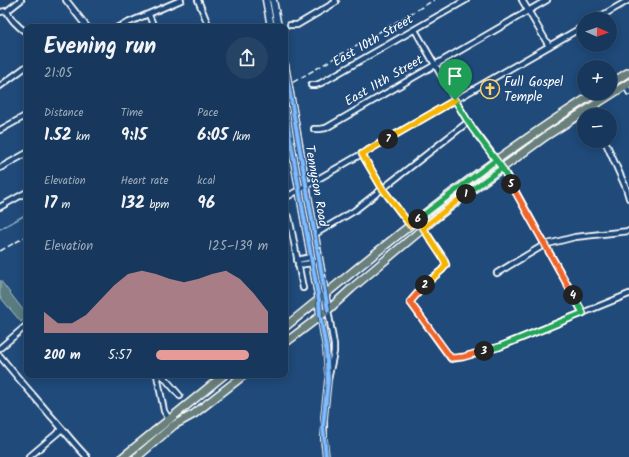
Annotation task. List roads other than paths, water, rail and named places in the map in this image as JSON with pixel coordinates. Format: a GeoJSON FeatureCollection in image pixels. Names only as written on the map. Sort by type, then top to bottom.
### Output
{"type":"FeatureCollection","features":[{"type":"Feature","properties":{"kind":"main road"},"geometry":{"type":"LineString","coordinates":[[266,0],[270,24]]}},
{"type":"Feature","properties":{"kind":"main road"},"geometry":{"type":"LineString","coordinates":[[273,0],[277,24]]}},
{"type":"Feature","properties":{"kind":"main road"},"geometry":{"type":"LineString","coordinates":[[617,80],[629,72]]}},
{"type":"Feature","properties":{"kind":"main road","name":"Tennyson Road"},"geometry":{"type":"LineString","coordinates":[[288,82],[328,310]]}},
{"type":"Feature","properties":{"kind":"main road"},"geometry":{"type":"LineString","coordinates":[[590,108],[628,86]]}},
{"type":"Feature","properties":{"kind":"main road"},"geometry":{"type":"LineString","coordinates":[[288,325],[410,225],[496,160],[542,127],[584,100]]}},
{"type":"Feature","properties":{"kind":"main road"},"geometry":{"type":"LineString","coordinates":[[288,341],[328,310],[352,288],[458,200],[546,136],[577,116]]}},
{"type":"Feature","properties":{"kind":"main road","name":"Tennyson Road"},"geometry":{"type":"LineString","coordinates":[[288,126],[319,300],[320,316]]}},
{"type":"Feature","properties":{"kind":"main road"},"geometry":{"type":"LineString","coordinates":[[123,457],[220,378]]}},
{"type":"Feature","properties":{"kind":"main road"},"geometry":{"type":"LineString","coordinates":[[137,457],[174,425],[194,414],[240,378]]}},
{"type":"Feature","properties":{"kind":"street"},"geometry":{"type":"LineString","coordinates":[[0,12],[7,11],[21,0]]}},
{"type":"Feature","properties":{"kind":"street"},"geometry":{"type":"LineString","coordinates":[[66,0],[85,24]]}},
{"type":"Feature","properties":{"kind":"street"},"geometry":{"type":"LineString","coordinates":[[126,24],[181,0]]}},
{"type":"Feature","properties":{"kind":"street"},"geometry":{"type":"LineString","coordinates":[[198,0],[208,24]]}},
{"type":"Feature","properties":{"kind":"street","name":"East 10th Street"},"geometry":{"type":"LineString","coordinates":[[311,85],[321,84],[466,0]]}},
{"type":"Feature","properties":{"kind":"street"},"geometry":{"type":"LineString","coordinates":[[522,0],[548,46]]}},
{"type":"Feature","properties":{"kind":"street","name":"East 11th Street"},"geometry":{"type":"LineString","coordinates":[[314,129],[326,128],[547,0]]}},
{"type":"Feature","properties":{"kind":"street"},"geometry":{"type":"LineString","coordinates":[[608,12],[629,0]]}},
{"type":"Feature","properties":{"kind":"street"},"geometry":{"type":"LineString","coordinates":[[290,26],[297,25],[335,1]]}},
{"type":"Feature","properties":{"kind":"street"},"geometry":{"type":"LineString","coordinates":[[7,11],[24,31]]}},
{"type":"Feature","properties":{"kind":"street"},"geometry":{"type":"LineString","coordinates":[[149,15],[153,24]]}},
{"type":"Feature","properties":{"kind":"street"},"geometry":{"type":"LineString","coordinates":[[415,30],[468,122],[502,168],[583,313]]}},
{"type":"Feature","properties":{"kind":"street"},"geometry":{"type":"LineString","coordinates":[[288,196],[577,30]]}},
{"type":"Feature","properties":{"kind":"street"},"geometry":{"type":"LineString","coordinates":[[0,86],[24,68]]}},
{"type":"Feature","properties":{"kind":"street"},"geometry":{"type":"LineString","coordinates":[[0,130],[24,116]]}},
{"type":"Feature","properties":{"kind":"street"},"geometry":{"type":"LineString","coordinates":[[315,234],[349,214],[468,122]]}},
{"type":"Feature","properties":{"kind":"street"},"geometry":{"type":"LineString","coordinates":[[608,148],[627,187],[629,198]]}},
{"type":"Feature","properties":{"kind":"street"},"geometry":{"type":"LineString","coordinates":[[362,154],[382,188],[410,225]]}},
{"type":"Feature","properties":{"kind":"street"},"geometry":{"type":"LineString","coordinates":[[0,168],[24,155]]}},
{"type":"Feature","properties":{"kind":"street"},"geometry":{"type":"LineString","coordinates":[[0,207],[24,194]]}},
{"type":"Feature","properties":{"kind":"street"},"geometry":{"type":"LineString","coordinates":[[288,217],[303,288]]}},
{"type":"Feature","properties":{"kind":"street"},"geometry":{"type":"LineString","coordinates":[[423,228],[446,265],[410,302],[451,358],[463,357],[499,347],[629,294]]}},
{"type":"Feature","properties":{"kind":"street"},"geometry":{"type":"LineString","coordinates":[[497,273],[544,245],[575,237],[629,231]]}},
{"type":"Feature","properties":{"kind":"street"},"geometry":{"type":"LineString","coordinates":[[298,262],[311,260]]}},
{"type":"Feature","properties":{"kind":"street","name":"Tennyson Road"},"geometry":{"type":"LineString","coordinates":[[326,457],[323,426],[328,380],[332,366],[334,346],[328,310]]}},
{"type":"Feature","properties":{"kind":"street","name":"Tennyson Road"},"geometry":{"type":"LineString","coordinates":[[320,316],[326,348],[328,380]]}},
{"type":"Feature","properties":{"kind":"street"},"geometry":{"type":"LineString","coordinates":[[0,348],[24,328]]}},
{"type":"Feature","properties":{"kind":"street"},"geometry":{"type":"LineString","coordinates":[[0,356],[79,450],[87,457]]}},
{"type":"Feature","properties":{"kind":"street"},"geometry":{"type":"LineString","coordinates":[[158,378],[164,411],[169,419]]}},
{"type":"Feature","properties":{"kind":"street"},"geometry":{"type":"LineString","coordinates":[[165,378],[180,396]]}},
{"type":"Feature","properties":{"kind":"street"},"geometry":{"type":"LineString","coordinates":[[30,457],[62,429]]}},
{"type":"Feature","properties":{"kind":"waterway"},"geometry":{"type":"LineString","coordinates":[[0,229],[24,216]]}},
{"type":"Feature","properties":{"kind":"railway"},"geometry":{"type":"LineString","coordinates":[[288,85],[434,0]]}},
{"type":"Feature","properties":{"kind":"railway"},"geometry":{"type":"LineString","coordinates":[[0,251],[24,238]]}},
{"type":"Feature","properties":{"kind":"place","name":"Full Gospel Temple"},"geometry":{"type":"Point","coordinates":[490,89]}}]}
